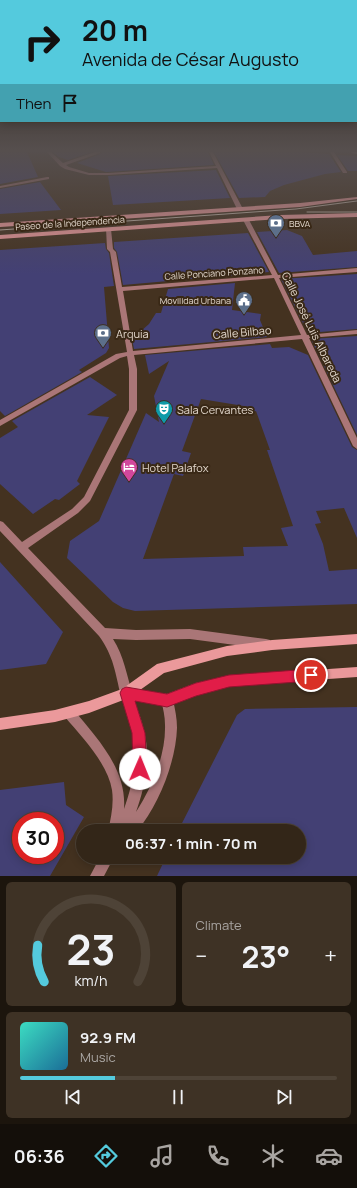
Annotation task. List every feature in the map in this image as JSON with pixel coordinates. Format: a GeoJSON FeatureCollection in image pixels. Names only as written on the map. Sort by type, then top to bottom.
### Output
{"type":"FeatureCollection","features":[{"type":"Feature","properties":{"kind":"street"},"geometry":{"type":"LineString","coordinates":[[232,193],[240,209]]}},
{"type":"Feature","properties":{"kind":"street","name":"Paseo de la Independencia"},"geometry":{"type":"LineString","coordinates":[[0,225],[240,209],[357,198]]}},
{"type":"Feature","properties":{"kind":"street","name":"Paseo de la Independencia"},"geometry":{"type":"LineString","coordinates":[[0,237],[246,220],[357,215]]}},
{"type":"Feature","properties":{"kind":"street","name":"Calle José Luis Albareda"},"geometry":{"type":"LineString","coordinates":[[246,220],[276,277],[357,446]]}},
{"type":"Feature","properties":{"kind":"street"},"geometry":{"type":"LineString","coordinates":[[21,547],[80,507],[91,492],[133,410],[134,395],[130,354],[113,252],[110,249],[108,229]]}},
{"type":"Feature","properties":{"kind":"street","name":"Calle Ponciano Ponzano"},"geometry":{"type":"LineString","coordinates":[[119,289],[357,270]]}},
{"type":"Feature","properties":{"kind":"street","name":"Calle Bilbao"},"geometry":{"type":"LineString","coordinates":[[0,423],[118,356],[357,332]]}},
{"type":"Feature","properties":{"kind":"street"},"geometry":{"type":"LineString","coordinates":[[0,525],[103,633],[116,651],[120,662],[126,693],[139,733],[140,769],[136,795],[124,824]]}},
{"type":"Feature","properties":{"kind":"street"},"geometry":{"type":"LineString","coordinates":[[103,633],[136,635],[190,634],[272,645]]}},
{"type":"Feature","properties":{"kind":"street"},"geometry":{"type":"LineString","coordinates":[[0,724],[68,713],[126,693],[161,668],[227,652],[272,645],[357,638]]}},
{"type":"Feature","properties":{"kind":"street"},"geometry":{"type":"LineString","coordinates":[[126,693],[167,700],[196,689],[229,681],[357,672]]}},
{"type":"Feature","properties":{"kind":"street"},"geometry":{"type":"LineString","coordinates":[[134,824],[147,807],[170,746],[171,726],[167,700]]}},
{"type":"Feature","properties":{"kind":"street"},"geometry":{"type":"LineString","coordinates":[[68,713],[92,740],[113,776],[118,790],[116,824]]}},
{"type":"Feature","properties":{"kind":"street"},"geometry":{"type":"LineString","coordinates":[[97,876],[103,864]]}},
{"type":"Feature","properties":{"kind":"building"},"geometry":{"type":"Polygon","coordinates":[[[0,193],[48,193],[61,210],[0,214],[0,193]]]}},
{"type":"Feature","properties":{"kind":"building"},"geometry":{"type":"Polygon","coordinates":[[[111,193],[227,193],[230,198],[113,205],[111,193]]]}},
{"type":"Feature","properties":{"kind":"building"},"geometry":{"type":"Polygon","coordinates":[[[236,193],[268,193],[265,197],[239,198],[236,193]]]}},
{"type":"Feature","properties":{"kind":"building"},"geometry":{"type":"Polygon","coordinates":[[[287,230],[302,236],[313,255],[357,251],[357,267],[279,273],[257,232],[287,230]]]}},
{"type":"Feature","properties":{"kind":"building"},"geometry":{"type":"Polygon","coordinates":[[[248,233],[269,272],[123,285],[117,252],[114,248],[114,242],[248,233]]]}},
{"type":"Feature","properties":{"kind":"building"},"geometry":{"type":"Polygon","coordinates":[[[105,243],[106,249],[109,253],[114,286],[104,287],[109,348],[106,353],[79,370],[82,372],[5,416],[0,411],[0,250],[105,243]]]}},
{"type":"Feature","properties":{"kind":"building"},"geometry":{"type":"Polygon","coordinates":[[[357,274],[357,329],[308,333],[281,279],[357,274]]]}},
{"type":"Feature","properties":{"kind":"building"},"geometry":{"type":"Polygon","coordinates":[[[235,283],[232,310],[261,314],[260,320],[267,337],[134,349],[132,339],[149,324],[156,313],[161,313],[168,289],[235,283]]]}},
{"type":"Feature","properties":{"kind":"building"},"geometry":{"type":"Polygon","coordinates":[[[357,336],[357,435],[311,339],[357,336]]]}},
{"type":"Feature","properties":{"kind":"building"},"geometry":{"type":"Polygon","coordinates":[[[270,344],[272,348],[289,347],[308,355],[352,447],[357,450],[357,538],[344,508],[316,511],[321,523],[315,524],[323,544],[329,571],[357,569],[357,604],[135,611],[123,608],[113,602],[67,558],[70,541],[99,521],[146,413],[159,422],[154,396],[169,361],[149,374],[145,355],[270,344]],[[201,399],[182,451],[191,453],[183,476],[174,474],[143,559],[244,556],[243,547],[288,546],[281,528],[293,526],[267,450],[270,450],[256,411],[251,412],[250,407],[201,399]]]}},
{"type":"Feature","properties":{"kind":"building"},"geometry":{"type":"Polygon","coordinates":[[[90,377],[117,395],[87,415],[109,417],[77,481],[80,484],[59,500],[55,499],[33,514],[0,484],[0,438],[18,427],[12,421],[90,377]]]}},
{"type":"Feature","properties":{"kind":"building"},"geometry":{"type":"Polygon","coordinates":[[[0,562],[63,632],[46,664],[0,670],[0,562]]]}},
{"type":"Feature","properties":{"kind":"building"},"geometry":{"type":"Polygon","coordinates":[[[357,707],[357,876],[157,876],[163,864],[306,864],[306,824],[182,824],[237,715],[245,709],[357,707]]]}},
{"type":"Feature","properties":{"kind":"building"},"geometry":{"type":"Polygon","coordinates":[[[64,782],[66,805],[84,817],[80,824],[76,824],[76,831],[64,852],[64,812],[12,812],[12,864],[57,864],[50,876],[0,876],[0,790],[64,782]]]}},
{"type":"Feature","properties":{"kind":"tram line"},"geometry":{"type":"LineString","coordinates":[[0,230],[296,209],[357,201]]}},
{"type":"Feature","properties":{"kind":"tram line"},"geometry":{"type":"LineString","coordinates":[[307,212],[357,212]]}},
{"type":"Feature","properties":{"kind":"place","name":"BBVA"},"geometry":{"type":"Point","coordinates":[276,238]}},
{"type":"Feature","properties":{"kind":"place","name":"Movilidad Urbana"},"geometry":{"type":"Point","coordinates":[244,315]}},
{"type":"Feature","properties":{"kind":"place","name":"Arquia"},"geometry":{"type":"Point","coordinates":[103,348]}},
{"type":"Feature","properties":{"kind":"place","name":"Sala Cervantes"},"geometry":{"type":"Point","coordinates":[164,424]}},
{"type":"Feature","properties":{"kind":"place","name":"Hotel Palafox"},"geometry":{"type":"Point","coordinates":[129,482]}},
{"type":"Feature","properties":{"kind":"route"},"geometry":{"type":"LineString","coordinates":[[140,769],[139,733],[126,693],[167,700],[196,689],[229,681],[311,675]]}}]}
